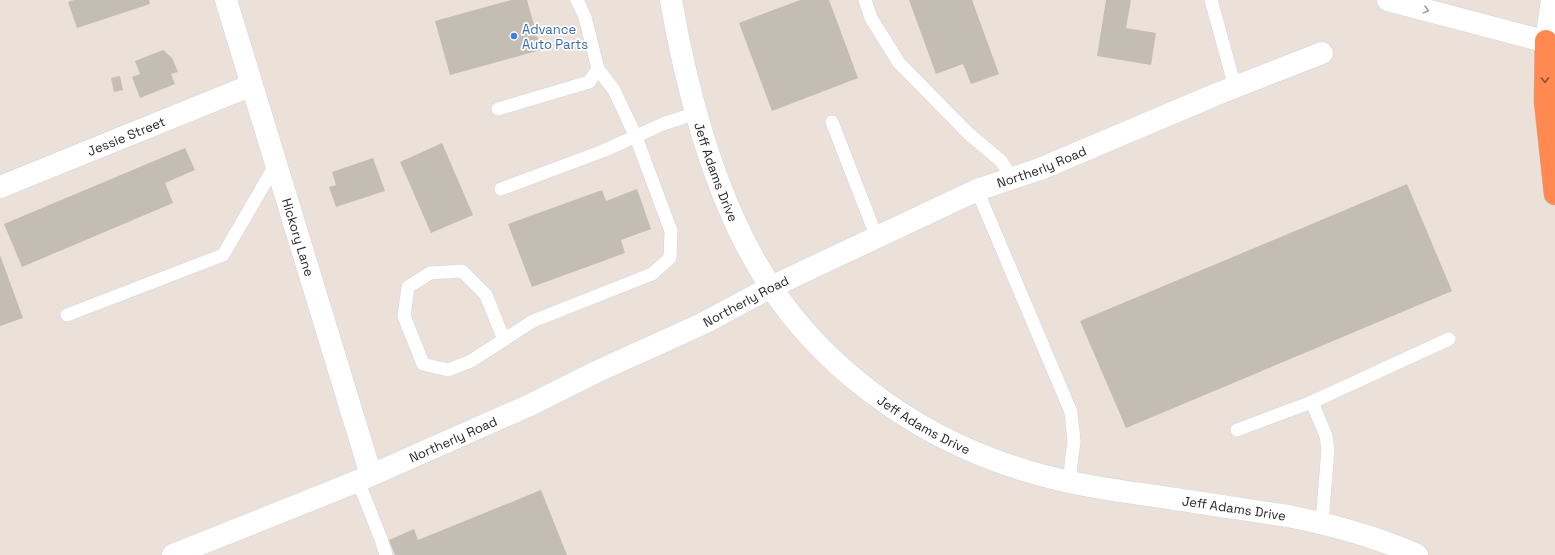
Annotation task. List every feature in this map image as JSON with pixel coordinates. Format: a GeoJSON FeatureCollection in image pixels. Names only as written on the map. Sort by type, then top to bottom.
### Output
{"type":"FeatureCollection","features":[{"type":"Feature","properties":{"kind":"highway"},"geometry":{"type":"LineString","coordinates":[[1551,43],[1546,101],[1555,194]]}},
{"type":"Feature","properties":{"kind":"street","name":"Hickory Lane"},"geometry":{"type":"LineString","coordinates":[[226,0],[276,164],[365,478]]}},
{"type":"Feature","properties":{"kind":"street","name":"Jeff Adams Drive"},"geometry":{"type":"LineString","coordinates":[[671,0],[688,84],[696,113],[716,174],[749,252],[771,287],[795,320],[823,351],[857,382],[895,410],[935,434],[981,455],[1026,471],[1069,482],[1322,522],[1358,532],[1395,545],[1417,555]]}},
{"type":"Feature","properties":{"kind":"street"},"geometry":{"type":"LineString","coordinates":[[1388,0],[1551,43],[1552,0]]}},
{"type":"Feature","properties":{"kind":"street","name":"Northerly Road"},"geometry":{"type":"LineString","coordinates":[[173,555],[365,478],[530,405],[596,372],[704,323],[771,287],[977,190],[1040,169],[1235,87],[1322,53]]}},
{"type":"Feature","properties":{"kind":"street","name":"Jessie Street"},"geometry":{"type":"LineString","coordinates":[[0,187],[252,85]]}},
{"type":"Feature","properties":{"kind":"lane"},"geometry":{"type":"LineString","coordinates":[[504,340],[486,295],[462,271],[430,273],[408,287],[404,316],[423,364],[448,370],[471,361],[504,340],[533,321],[652,274],[670,258],[671,231],[636,137],[614,90],[598,69],[585,17],[577,0]]}},
{"type":"Feature","properties":{"kind":"lane"},"geometry":{"type":"LineString","coordinates":[[865,0],[871,18],[899,63],[969,134],[1001,161],[1012,178]]}},
{"type":"Feature","properties":{"kind":"lane"},"geometry":{"type":"LineString","coordinates":[[1211,0],[1235,87]]}},
{"type":"Feature","properties":{"kind":"lane"},"geometry":{"type":"LineString","coordinates":[[498,109],[589,82],[598,69]]}},
{"type":"Feature","properties":{"kind":"lane"},"geometry":{"type":"LineString","coordinates":[[501,188],[603,151],[663,124],[696,113]]}},
{"type":"Feature","properties":{"kind":"lane"},"geometry":{"type":"LineString","coordinates":[[832,122],[876,238]]}},
{"type":"Feature","properties":{"kind":"lane"},"geometry":{"type":"LineString","coordinates":[[67,316],[223,255],[276,164]]}},
{"type":"Feature","properties":{"kind":"lane"},"geometry":{"type":"LineString","coordinates":[[977,190],[1071,412],[1074,441],[1069,482]]}},
{"type":"Feature","properties":{"kind":"lane"},"geometry":{"type":"LineString","coordinates":[[1237,430],[1312,402],[1449,339]]}},
{"type":"Feature","properties":{"kind":"lane"},"geometry":{"type":"LineString","coordinates":[[1312,402],[1326,436],[1328,449],[1322,522]]}},
{"type":"Feature","properties":{"kind":"lane"},"geometry":{"type":"LineString","coordinates":[[365,478],[386,555]]}},
{"type":"Feature","properties":{"kind":"building"},"geometry":{"type":"Polygon","coordinates":[[[74,0],[149,0],[150,4],[77,28],[68,2],[74,0]]]}},
{"type":"Feature","properties":{"kind":"building"},"geometry":{"type":"Polygon","coordinates":[[[511,0],[527,0],[541,50],[450,75],[435,21],[511,0]]]}},
{"type":"Feature","properties":{"kind":"building"},"geometry":{"type":"Polygon","coordinates":[[[800,0],[829,0],[858,78],[772,111],[739,23],[800,0]]]}},
{"type":"Feature","properties":{"kind":"building"},"geometry":{"type":"Polygon","coordinates":[[[909,0],[972,0],[999,74],[971,84],[963,64],[936,74],[909,0]]]}},
{"type":"Feature","properties":{"kind":"building"},"geometry":{"type":"Polygon","coordinates":[[[1106,0],[1131,0],[1126,28],[1156,33],[1151,65],[1097,56],[1106,0]]]}},
{"type":"Feature","properties":{"kind":"building"},"geometry":{"type":"Polygon","coordinates":[[[163,50],[172,58],[178,72],[171,74],[175,84],[140,98],[132,77],[140,74],[135,61],[163,50]]]}},
{"type":"Feature","properties":{"kind":"building"},"geometry":{"type":"Polygon","coordinates":[[[120,76],[123,90],[114,92],[111,78],[120,76]]]}},
{"type":"Feature","properties":{"kind":"building"},"geometry":{"type":"Polygon","coordinates":[[[442,143],[473,215],[431,233],[400,162],[442,143]]]}},
{"type":"Feature","properties":{"kind":"building"},"geometry":{"type":"Polygon","coordinates":[[[185,148],[195,170],[165,183],[173,203],[22,267],[4,224],[185,148]]]}},
{"type":"Feature","properties":{"kind":"building"},"geometry":{"type":"Polygon","coordinates":[[[373,158],[385,191],[336,207],[329,187],[336,185],[332,172],[373,158]]]}},
{"type":"Feature","properties":{"kind":"building"},"geometry":{"type":"Polygon","coordinates":[[[1407,184],[1452,291],[1126,428],[1080,321],[1407,184]]]}},
{"type":"Feature","properties":{"kind":"building"},"geometry":{"type":"Polygon","coordinates":[[[637,189],[651,229],[621,240],[625,253],[532,287],[508,224],[602,190],[606,201],[637,189]]]}},
{"type":"Feature","properties":{"kind":"building"},"geometry":{"type":"Polygon","coordinates":[[[0,255],[23,318],[0,326],[0,255]]]}},
{"type":"Feature","properties":{"kind":"building"},"geometry":{"type":"Polygon","coordinates":[[[541,490],[567,555],[395,555],[389,540],[414,529],[418,540],[541,490]]]}},
{"type":"Feature","properties":{"kind":"place","name":"Advance Auto Parts"},"geometry":{"type":"Point","coordinates":[514,36]}}]}
